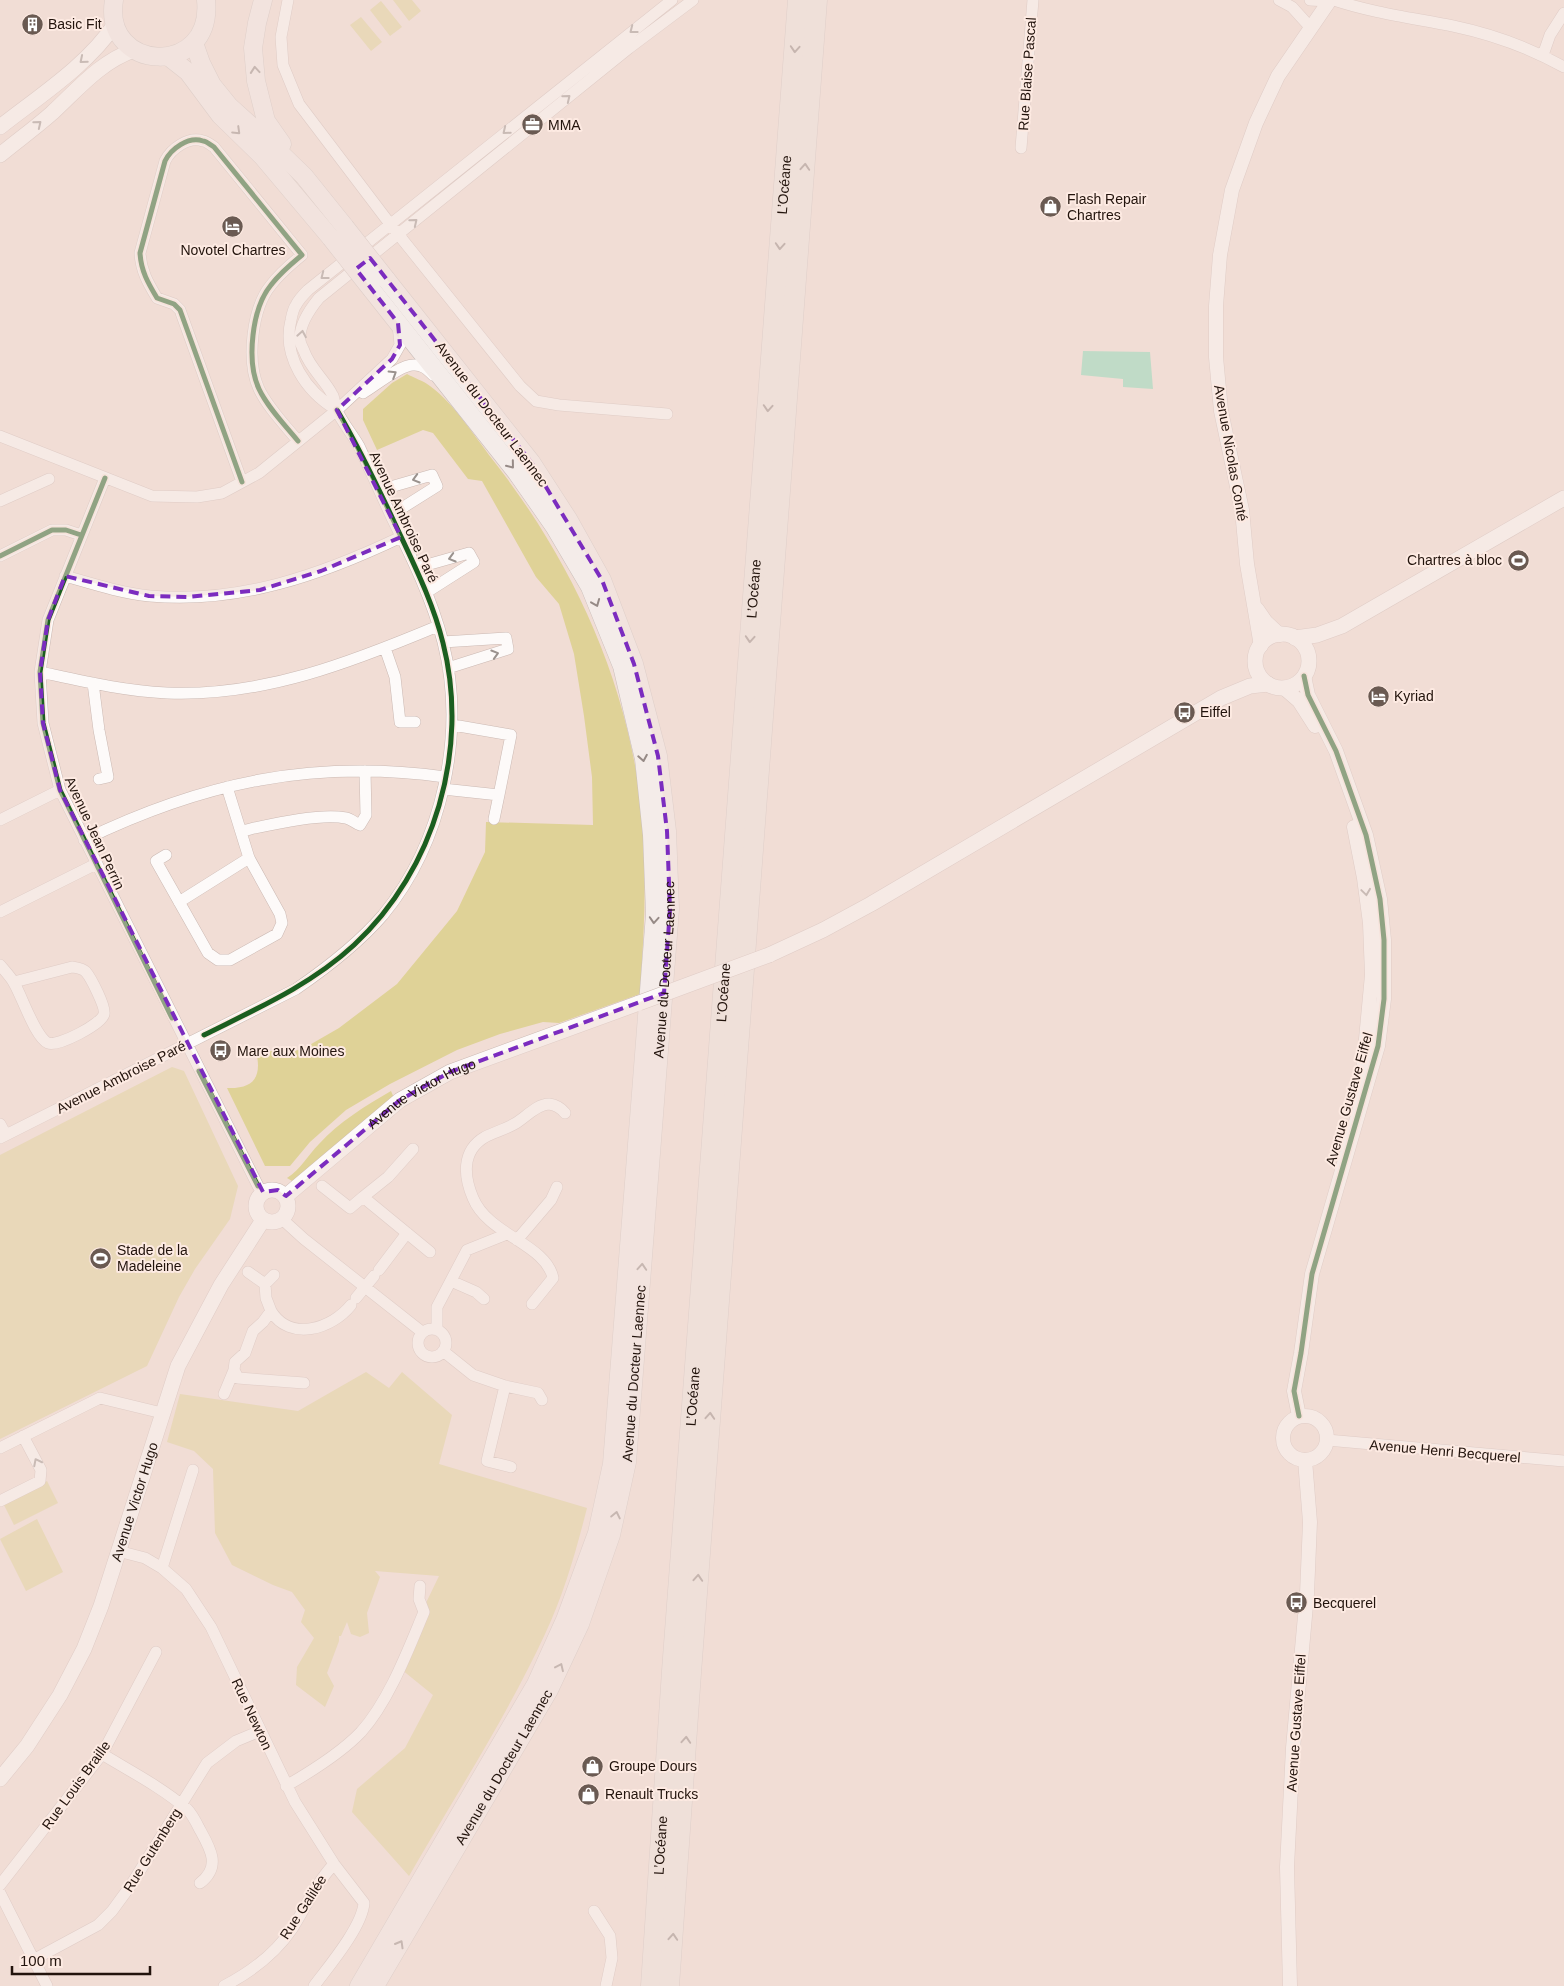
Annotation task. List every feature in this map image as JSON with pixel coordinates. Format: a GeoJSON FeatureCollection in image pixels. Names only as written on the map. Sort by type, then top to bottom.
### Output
{"type":"FeatureCollection","features":[{"type":"Feature","properties":{"kind":"highway","name":"L’Océane"},"geometry":{"type":"LineString","coordinates":[[651,1986],[672,1681],[798,0]]}},
{"type":"Feature","properties":{"kind":"highway","name":"L’Océane"},"geometry":{"type":"LineString","coordinates":[[670,1986],[691,1673],[817,0]]}},
{"type":"Feature","properties":{"kind":"main road"},"geometry":{"type":"LineString","coordinates":[[114,0],[115,24],[122,38],[134,50],[157,58],[169,57],[187,49],[194,43],[203,30],[207,16],[206,0]]}},
{"type":"Feature","properties":{"kind":"main road"},"geometry":{"type":"LineString","coordinates":[[264,0],[257,23],[253,48],[256,81],[266,121],[304,176]]}},
{"type":"Feature","properties":{"kind":"main road"},"geometry":{"type":"LineString","coordinates":[[0,127],[89,56],[105,39],[115,24]]}},
{"type":"Feature","properties":{"kind":"main road","name":"Avenue du Docteur Laennec"},"geometry":{"type":"LineString","coordinates":[[194,43],[212,85],[228,106],[304,176],[531,462],[568,518],[602,580],[634,664],[658,756],[667,831],[670,909],[627,1462],[611,1535],[580,1624],[549,1690],[375,1986]]}},
{"type":"Feature","properties":{"kind":"main road"},"geometry":{"type":"LineString","coordinates":[[0,155],[50,115],[99,68],[118,56],[134,50]]}},
{"type":"Feature","properties":{"kind":"main road","name":"Avenue du Docteur Laennec"},"geometry":{"type":"LineString","coordinates":[[169,57],[188,72],[220,114],[262,156],[331,238],[517,473],[554,526],[590,587],[622,666],[644,759],[652,835],[655,914],[612,1464],[597,1533],[565,1620],[536,1684],[359,1986]]}},
{"type":"Feature","properties":{"kind":"main road"},"geometry":{"type":"LineString","coordinates":[[1268,684],[1259,675],[1256,657],[1261,646],[1269,638],[1317,636],[1342,626],[1564,498]]}},
{"type":"Feature","properties":{"kind":"main road"},"geometry":{"type":"LineString","coordinates":[[1221,698],[1250,686],[1268,684],[1284,688],[1296,684],[1304,676],[1309,661],[1321,645],[1342,626]]}},
{"type":"Feature","properties":{"kind":"main road"},"geometry":{"type":"LineString","coordinates":[[1288,636],[1304,645],[1309,661]]}},
{"type":"Feature","properties":{"kind":"main road"},"geometry":{"type":"LineString","coordinates":[[1221,698],[1256,663]]}},
{"type":"Feature","properties":{"kind":"main road","name":"Avenue Victor Hugo"},"geometry":{"type":"LineString","coordinates":[[286,1196],[400,1100],[450,1072],[769,955],[823,930],[871,904],[1221,698]]}},
{"type":"Feature","properties":{"kind":"main road"},"geometry":{"type":"LineString","coordinates":[[272,1189],[282,1192],[286,1196],[288,1211],[282,1219],[273,1222],[263,1220],[256,1206],[263,1192],[272,1189]]}},
{"type":"Feature","properties":{"kind":"main road","name":"Avenue Victor Hugo"},"geometry":{"type":"LineString","coordinates":[[0,1779],[27,1746],[60,1695],[80,1656],[101,1606],[178,1366],[197,1327],[221,1285],[263,1220]]}},
{"type":"Feature","properties":{"kind":"street"},"geometry":{"type":"LineString","coordinates":[[288,0],[281,37],[283,65],[299,104],[390,224],[520,386],[536,401],[558,405],[667,414]]}},
{"type":"Feature","properties":{"kind":"street"},"geometry":{"type":"LineString","coordinates":[[336,410],[323,402],[309,386],[293,361],[288,332],[295,306],[308,290],[672,0]]}},
{"type":"Feature","properties":{"kind":"street"},"geometry":{"type":"LineString","coordinates":[[336,410],[333,395],[308,363],[300,341],[306,314],[319,298],[629,48],[694,0]]}},
{"type":"Feature","properties":{"kind":"street","name":"Rue Blaise Pascal"},"geometry":{"type":"LineString","coordinates":[[1021,148],[1033,0]]}},
{"type":"Feature","properties":{"kind":"street"},"geometry":{"type":"LineString","coordinates":[[1275,0],[1296,0]]}},
{"type":"Feature","properties":{"kind":"street"},"geometry":{"type":"LineString","coordinates":[[1279,0],[1292,7],[1310,27]]}},
{"type":"Feature","properties":{"kind":"street"},"geometry":{"type":"LineString","coordinates":[[1310,0],[1331,0],[1364,10],[1470,30],[1543,55],[1564,67]]}},
{"type":"Feature","properties":{"kind":"street","name":"Avenue Nicolas Conté"},"geometry":{"type":"LineString","coordinates":[[1261,646],[1252,602],[1242,510],[1221,411],[1216,358],[1216,306],[1220,255],[1232,190],[1256,123],[1278,76],[1310,27],[1331,0]]}},
{"type":"Feature","properties":{"kind":"street"},"geometry":{"type":"LineString","coordinates":[[1543,55],[1550,35],[1564,13]]}},
{"type":"Feature","properties":{"kind":"street"},"geometry":{"type":"LineString","coordinates":[[242,482],[180,310],[174,304],[157,298],[144,275],[140,262],[140,253],[165,161],[169,153],[180,145],[192,140],[204,140],[214,148],[302,255],[287,267],[270,286],[259,308],[253,332],[253,363],[259,388],[273,410],[298,441]]}},
{"type":"Feature","properties":{"kind":"street"},"geometry":{"type":"LineString","coordinates":[[0,436],[152,496],[197,497],[222,493],[259,473],[336,410],[392,359],[400,345],[398,323]]}},
{"type":"Feature","properties":{"kind":"street"},"geometry":{"type":"LineString","coordinates":[[336,410],[399,370],[412,364],[426,368],[488,437]]}},
{"type":"Feature","properties":{"kind":"street","name":"Avenue Ambroise Paré"},"geometry":{"type":"LineString","coordinates":[[3,1137],[296,989],[326,969],[355,944],[384,914],[406,880],[424,846],[439,808],[453,725],[448,668],[443,642],[427,592],[416,568],[357,444],[336,410]]}},
{"type":"Feature","properties":{"kind":"street"},"geometry":{"type":"LineString","coordinates":[[380,490],[432,475],[438,486],[391,515]]}},
{"type":"Feature","properties":{"kind":"street","name":"Avenue Jean Perrin"},"geometry":{"type":"LineString","coordinates":[[105,478],[48,620],[40,672],[43,723],[60,790],[186,1045],[258,1186],[263,1192]]}},
{"type":"Feature","properties":{"kind":"street"},"geometry":{"type":"LineString","coordinates":[[0,500],[4,500],[49,479]]}},
{"type":"Feature","properties":{"kind":"street"},"geometry":{"type":"LineString","coordinates":[[0,556],[52,530],[66,530],[81,535]]}},
{"type":"Feature","properties":{"kind":"street"},"geometry":{"type":"LineString","coordinates":[[65,576],[110,589],[148,596],[188,597],[224,595],[260,590],[321,572],[401,537]]}},
{"type":"Feature","properties":{"kind":"street"},"geometry":{"type":"LineString","coordinates":[[416,568],[469,553],[474,562],[427,592]]}},
{"type":"Feature","properties":{"kind":"street","name":"Avenue Nicolas Conté"},"geometry":{"type":"LineString","coordinates":[[1252,602],[1266,622],[1288,636]]}},
{"type":"Feature","properties":{"kind":"street"},"geometry":{"type":"LineString","coordinates":[[40,672],[134,690],[168,693],[242,690],[317,672],[385,648],[438,626]]}},
{"type":"Feature","properties":{"kind":"street"},"geometry":{"type":"LineString","coordinates":[[443,642],[506,638],[508,650],[448,668]]}},
{"type":"Feature","properties":{"kind":"street"},"geometry":{"type":"LineString","coordinates":[[385,648],[395,676],[400,722],[415,722]]}},
{"type":"Feature","properties":{"kind":"street","name":"Avenue Gustave Eiffel"},"geometry":{"type":"LineString","coordinates":[[1298,1416],[1294,1391],[1312,1274],[1378,1046],[1384,1000],[1384,940],[1380,898],[1366,835],[1336,751],[1308,695],[1304,676]]}},
{"type":"Feature","properties":{"kind":"street"},"geometry":{"type":"LineString","coordinates":[[93,683],[108,777],[99,779]]}},
{"type":"Feature","properties":{"kind":"street","name":"Avenue Gustave Eiffel"},"geometry":{"type":"LineString","coordinates":[[1284,688],[1299,701],[1327,750],[1356,835],[1368,905],[1372,975],[1366,1048],[1357,1114]]}},
{"type":"Feature","properties":{"kind":"street"},"geometry":{"type":"LineString","coordinates":[[453,725],[511,735],[494,820]]}},
{"type":"Feature","properties":{"kind":"street"},"geometry":{"type":"LineString","coordinates":[[241,831],[300,820],[335,818],[348,818],[360,825],[366,815],[365,770]]}},
{"type":"Feature","properties":{"kind":"street"},"geometry":{"type":"LineString","coordinates":[[84,840],[116,824],[190,796],[280,776],[365,770],[409,772],[445,777]]}},
{"type":"Feature","properties":{"kind":"street"},"geometry":{"type":"LineString","coordinates":[[166,855],[156,861],[208,953],[218,960],[230,960],[277,934],[282,923],[280,914],[250,858],[227,787]]}},
{"type":"Feature","properties":{"kind":"street"},"geometry":{"type":"LineString","coordinates":[[443,789],[499,795]]}},
{"type":"Feature","properties":{"kind":"street"},"geometry":{"type":"LineString","coordinates":[[0,820],[60,790]]}},
{"type":"Feature","properties":{"kind":"street"},"geometry":{"type":"LineString","coordinates":[[179,902],[250,858]]}},
{"type":"Feature","properties":{"kind":"street"},"geometry":{"type":"LineString","coordinates":[[0,912],[96,864]]}},
{"type":"Feature","properties":{"kind":"street"},"geometry":{"type":"LineString","coordinates":[[0,965],[14,982],[40,1036],[48,1043],[58,1043],[98,1022],[104,1015],[104,1007],[87,974],[80,968],[72,967],[14,982]]}},
{"type":"Feature","properties":{"kind":"street"},"geometry":{"type":"LineString","coordinates":[[1372,975],[1378,999]]}},
{"type":"Feature","properties":{"kind":"street"},"geometry":{"type":"LineString","coordinates":[[532,1304],[553,1278],[550,1268],[540,1257],[499,1230],[479,1210],[473,1199],[464,1171],[468,1156],[483,1138],[511,1126],[536,1108],[548,1104],[561,1108],[565,1113]]}},
{"type":"Feature","properties":{"kind":"street"},"geometry":{"type":"LineString","coordinates":[[0,1124],[3,1137]]}},
{"type":"Feature","properties":{"kind":"street"},"geometry":{"type":"LineString","coordinates":[[322,1186],[350,1208],[388,1177],[413,1149]]}},
{"type":"Feature","properties":{"kind":"street"},"geometry":{"type":"LineString","coordinates":[[422,1332],[418,1344],[421,1352],[425,1355],[434,1356],[443,1351],[445,1346],[444,1337],[437,1330],[437,1307],[467,1250],[512,1237],[551,1200],[557,1187]]}},
{"type":"Feature","properties":{"kind":"street"},"geometry":{"type":"LineString","coordinates":[[363,1198],[430,1252]]}},
{"type":"Feature","properties":{"kind":"street"},"geometry":{"type":"LineString","coordinates":[[282,1219],[304,1239],[422,1332]]}},
{"type":"Feature","properties":{"kind":"street"},"geometry":{"type":"LineString","coordinates":[[274,1275],[265,1284],[266,1298],[271,1312],[277,1321],[290,1328],[305,1329],[332,1323],[344,1314],[406,1233]]}},
{"type":"Feature","properties":{"kind":"street"},"geometry":{"type":"LineString","coordinates":[[248,1272],[265,1284]]}},
{"type":"Feature","properties":{"kind":"street"},"geometry":{"type":"LineString","coordinates":[[451,1280],[476,1292],[484,1299]]}},
{"type":"Feature","properties":{"kind":"street"},"geometry":{"type":"LineString","coordinates":[[224,1394],[234,1370],[235,1362],[246,1353],[253,1331],[271,1312]]}},
{"type":"Feature","properties":{"kind":"street"},"geometry":{"type":"LineString","coordinates":[[422,1332],[437,1330]]}},
{"type":"Feature","properties":{"kind":"street"},"geometry":{"type":"LineString","coordinates":[[443,1351],[473,1374],[505,1386],[538,1393],[542,1400]]}},
{"type":"Feature","properties":{"kind":"street"},"geometry":{"type":"LineString","coordinates":[[234,1370],[238,1378],[304,1383]]}},
{"type":"Feature","properties":{"kind":"street"},"geometry":{"type":"LineString","coordinates":[[505,1386],[487,1462],[511,1468]]}},
{"type":"Feature","properties":{"kind":"street"},"geometry":{"type":"LineString","coordinates":[[0,1448],[100,1398],[162,1413]]}},
{"type":"Feature","properties":{"kind":"street"},"geometry":{"type":"LineString","coordinates":[[1306,1415],[1319,1420],[1324,1426],[1327,1440],[1322,1452],[1305,1460],[1291,1456],[1286,1451],[1282,1437],[1287,1424],[1298,1416],[1306,1415]]}},
{"type":"Feature","properties":{"kind":"street"},"geometry":{"type":"LineString","coordinates":[[0,1501],[40,1481],[41,1470],[23,1436]]}},
{"type":"Feature","properties":{"kind":"street","name":"Avenue Henri Becquerel"},"geometry":{"type":"LineString","coordinates":[[1327,1440],[1564,1461]]}},
{"type":"Feature","properties":{"kind":"street","name":"Avenue Gustave Eiffel"},"geometry":{"type":"LineString","coordinates":[[1290,1986],[1287,1867],[1293,1748],[1309,1559],[1310,1522],[1305,1460]]}},
{"type":"Feature","properties":{"kind":"street"},"geometry":{"type":"LineString","coordinates":[[162,1568],[193,1470]]}},
{"type":"Feature","properties":{"kind":"street","name":"Rue Newton"},"geometry":{"type":"LineString","coordinates":[[118,1551],[145,1558],[162,1568],[186,1589],[211,1627],[286,1786],[334,1864],[364,1903],[364,1912],[358,1922],[314,1986]]}},
{"type":"Feature","properties":{"kind":"street"},"geometry":{"type":"LineString","coordinates":[[286,1786],[320,1764],[362,1731],[385,1697],[424,1612],[419,1599],[420,1586]]}},
{"type":"Feature","properties":{"kind":"street","name":"Rue Louis Braille"},"geometry":{"type":"LineString","coordinates":[[0,1885],[102,1754],[156,1652]]}},
{"type":"Feature","properties":{"kind":"street","name":"Rue Gutenberg"},"geometry":{"type":"LineString","coordinates":[[33,1960],[98,1925],[112,1911],[131,1885],[207,1763],[236,1741],[260,1731]]}},
{"type":"Feature","properties":{"kind":"street"},"geometry":{"type":"LineString","coordinates":[[102,1754],[180,1805],[191,1815],[213,1859],[210,1872],[200,1883]]}},
{"type":"Feature","properties":{"kind":"street","name":"Rue Galilée"},"geometry":{"type":"LineString","coordinates":[[224,1986],[256,1967],[272,1953],[292,1929],[325,1874],[334,1864]]}},
{"type":"Feature","properties":{"kind":"street"},"geometry":{"type":"LineString","coordinates":[[0,1893],[47,1986]]}},
{"type":"Feature","properties":{"kind":"street"},"geometry":{"type":"LineString","coordinates":[[594,1911],[610,1936],[612,1958],[606,1986]]}},
{"type":"Feature","properties":{"kind":"highlighted area"},"geometry":{"type":"Polygon","coordinates":[[[370,258],[531,462],[602,580],[634,664],[658,756],[667,831],[670,909],[664,993],[450,1072],[400,1100],[286,1196],[278,1190],[263,1192],[60,790],[43,723],[40,672],[48,620],[65,576],[149,596],[187,597],[260,590],[321,571],[401,537],[337,410],[392,359],[400,345],[398,323],[356,269],[370,258]]]}},
{"type":"Feature","properties":{"kind":"shaded area"},"geometry":{"type":"Polygon","coordinates":[[[393,0],[412,0],[421,11],[409,21],[393,0]]]}},
{"type":"Feature","properties":{"kind":"shaded area"},"geometry":{"type":"Polygon","coordinates":[[[381,1],[402,27],[390,36],[370,10],[381,1]]]}},
{"type":"Feature","properties":{"kind":"shaded area"},"geometry":{"type":"Polygon","coordinates":[[[361,17],[382,42],[371,51],[350,25],[361,17]]]}},
{"type":"Feature","properties":{"kind":"shaded area"},"geometry":{"type":"Polygon","coordinates":[[[1083,351],[1150,352],[1153,389],[1123,387],[1123,379],[1081,375],[1083,351]]]}},
{"type":"Feature","properties":{"kind":"shaded area"},"geometry":{"type":"Polygon","coordinates":[[[407,374],[428,384],[448,402],[521,498],[566,571],[602,648],[616,688],[627,729],[640,798],[645,882],[640,994],[559,1023],[543,1022],[500,1034],[457,1050],[390,1084],[346,1110],[310,1142],[290,1166],[265,1166],[227,1088],[244,1086],[254,1079],[258,1067],[256,1051],[295,1051],[306,1047],[339,1028],[397,984],[457,911],[485,852],[486,822],[593,825],[592,777],[584,716],[574,654],[559,604],[536,577],[482,481],[468,479],[433,433],[423,430],[377,450],[363,420],[363,409],[392,383],[407,374]]]}},
{"type":"Feature","properties":{"kind":"shaded area","name":"Stade de la Madeleine"},"geometry":{"type":"Polygon","coordinates":[[[172,1067],[184,1071],[238,1186],[230,1219],[195,1269],[179,1297],[147,1366],[0,1439],[0,1155],[172,1067]]]}},
{"type":"Feature","properties":{"kind":"shaded area"},"geometry":{"type":"Polygon","coordinates":[[[391,1091],[394,1098],[304,1173],[292,1181],[287,1178],[335,1129],[391,1091]]]}},
{"type":"Feature","properties":{"kind":"shaded area"},"geometry":{"type":"Polygon","coordinates":[[[366,1372],[389,1388],[402,1372],[452,1415],[439,1464],[587,1508],[569,1572],[545,1634],[514,1696],[409,1876],[352,1812],[357,1789],[405,1748],[433,1695],[396,1665],[439,1576],[375,1571],[380,1577],[367,1613],[369,1633],[360,1637],[351,1634],[347,1622],[341,1636],[339,1636],[339,1641],[327,1673],[334,1686],[325,1707],[296,1685],[297,1667],[314,1638],[301,1622],[305,1610],[292,1592],[232,1565],[215,1533],[213,1469],[194,1451],[167,1442],[180,1394],[298,1411],[366,1372]]]}},
{"type":"Feature","properties":{"kind":"shaded area"},"geometry":{"type":"Polygon","coordinates":[[[47,1481],[58,1503],[14,1525],[3,1503],[47,1481]]]}},
{"type":"Feature","properties":{"kind":"shaded area"},"geometry":{"type":"Polygon","coordinates":[[[37,1519],[63,1572],[26,1591],[0,1539],[37,1519]]]}},
{"type":"Feature","properties":{"kind":"cycle path"},"geometry":{"type":"LineString","coordinates":[[242,482],[180,310],[174,304],[157,298],[142,266],[140,253],[165,161],[171,152],[186,142],[197,140],[206,142],[214,147],[302,255],[278,277],[264,295],[255,321],[252,350],[255,377],[259,389],[272,410],[298,441]]}},
{"type":"Feature","properties":{"kind":"cycle path"},"geometry":{"type":"LineString","coordinates":[[204,1035],[263,1006],[320,972],[354,945],[382,915],[406,881],[425,844],[439,806],[448,765],[452,724],[450,683],[443,643],[433,610],[391,515],[337,410]]}},
{"type":"Feature","properties":{"kind":"cycle path"},"geometry":{"type":"LineString","coordinates":[[105,478],[48,620],[40,672],[43,723],[60,790],[172,1018]]}},
{"type":"Feature","properties":{"kind":"cycle path"},"geometry":{"type":"LineString","coordinates":[[0,556],[52,530],[66,530],[81,535]]}},
{"type":"Feature","properties":{"kind":"cycle path"},"geometry":{"type":"LineString","coordinates":[[1299,1416],[1294,1391],[1312,1274],[1378,1046],[1384,999],[1384,940],[1380,899],[1366,835],[1336,751],[1308,695],[1304,676]]}},
{"type":"Feature","properties":{"kind":"cycle path"},"geometry":{"type":"LineString","coordinates":[[199,1071],[258,1186]]}},
{"type":"Feature","properties":{"kind":"place","name":"Basic Fit"},"geometry":{"type":"Point","coordinates":[32,24]}},
{"type":"Feature","properties":{"kind":"place","name":"MMA"},"geometry":{"type":"Point","coordinates":[532,125]}},
{"type":"Feature","properties":{"kind":"place","name":"Flash Repair Chartres"},"geometry":{"type":"Point","coordinates":[1051,207]}},
{"type":"Feature","properties":{"kind":"place","name":"Novotel Chartres"},"geometry":{"type":"Point","coordinates":[233,227]}},
{"type":"Feature","properties":{"kind":"place","name":"Chartres à bloc"},"geometry":{"type":"Point","coordinates":[1518,560]}},
{"type":"Feature","properties":{"kind":"place","name":"Kyriad"},"geometry":{"type":"Point","coordinates":[1378,696]}},
{"type":"Feature","properties":{"kind":"place","name":"Eiffel"},"geometry":{"type":"Point","coordinates":[1184,712]}},
{"type":"Feature","properties":{"kind":"place","name":"Mare aux Moines"},"geometry":{"type":"Point","coordinates":[221,1051]}},
{"type":"Feature","properties":{"kind":"place","name":"Stade de la Madeleine"},"geometry":{"type":"Point","coordinates":[101,1258]}},
{"type":"Feature","properties":{"kind":"place","name":"Becquerel"},"geometry":{"type":"Point","coordinates":[1297,1603]}},
{"type":"Feature","properties":{"kind":"place","name":"Groupe Dours"},"geometry":{"type":"Point","coordinates":[593,1766]}},
{"type":"Feature","properties":{"kind":"place","name":"Renault Trucks"},"geometry":{"type":"Point","coordinates":[589,1794]}}]}
